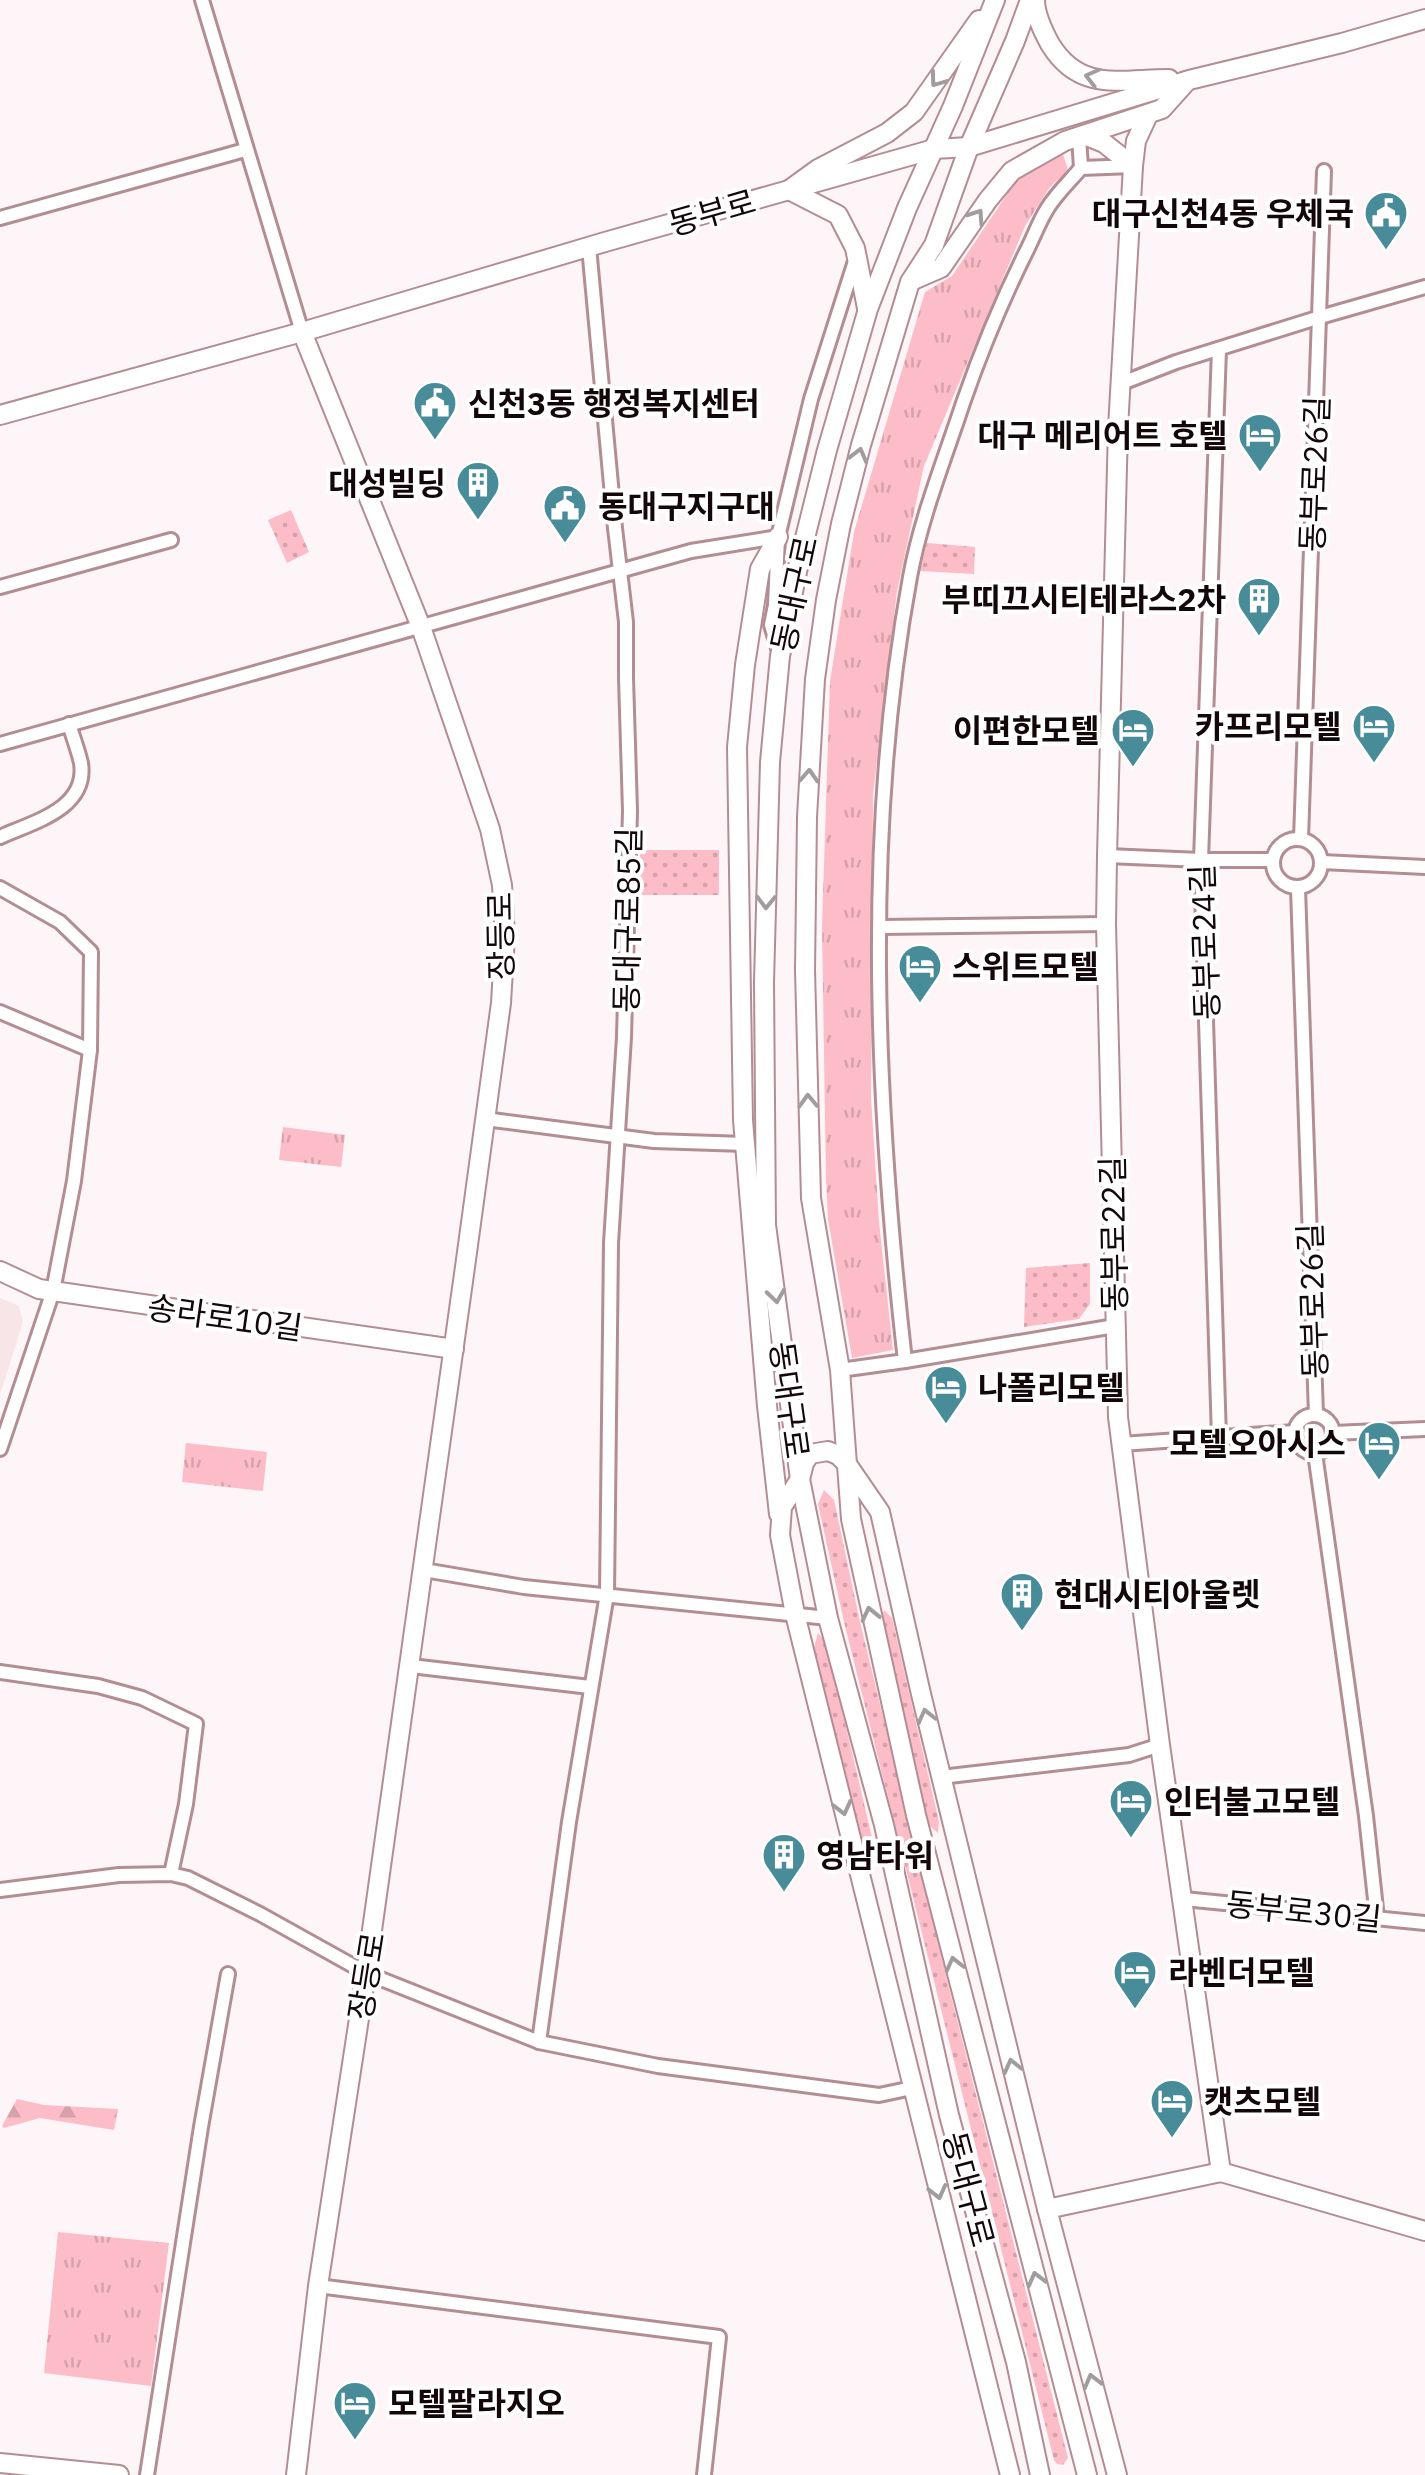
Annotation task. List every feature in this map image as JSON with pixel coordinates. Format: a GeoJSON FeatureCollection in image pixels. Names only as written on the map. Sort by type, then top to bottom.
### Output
{"type":"FeatureCollection","features":[{"type":"Feature","properties":{"kind":"main road","name":"동대구로"},"geometry":{"type":"LineString","coordinates":[[994,0],[868,309],[827,450],[780,656],[770,762],[764,964],[766,1225],[800,1479],[828,1618],[884,1825],[949,2115],[1016,2362],[1040,2475]]}},
{"type":"Feature","properties":{"kind":"main road"},"geometry":{"type":"LineString","coordinates":[[868,309],[852,239],[838,215],[789,190],[818,169],[887,133],[914,112],[994,0]]}},
{"type":"Feature","properties":{"kind":"main road","name":"동대구로"},"geometry":{"type":"LineString","coordinates":[[1032,0],[969,147],[934,245],[910,282],[840,524],[815,679],[807,817],[805,970],[811,1198],[840,1370],[850,1519],[916,1815],[1087,2475]]}},
{"type":"Feature","properties":{"kind":"main road"},"geometry":{"type":"LineString","coordinates":[[1032,0],[1046,36],[1073,72],[1099,81],[1189,80]]}},
{"type":"Feature","properties":{"kind":"main road","name":"동부로"},"geometry":{"type":"LineString","coordinates":[[0,415],[934,149],[969,147],[1189,80],[1425,19]]}},
{"type":"Feature","properties":{"kind":"main road"},"geometry":{"type":"LineString","coordinates":[[910,282],[941,268],[1012,171],[1065,141],[1162,108],[1189,80]]}},
{"type":"Feature","properties":{"kind":"main road","name":"동부로22길"},"geometry":{"type":"LineString","coordinates":[[1148,115],[1136,141],[1118,428],[1106,924],[1116,1326],[1121,1444],[1221,2172]]}},
{"type":"Feature","properties":{"kind":"main road"},"geometry":{"type":"LineString","coordinates":[[1082,136],[1104,143],[1134,166]]}},
{"type":"Feature","properties":{"kind":"main road","name":"장등로"},"geometry":{"type":"LineString","coordinates":[[296,2475],[318,2286],[411,1666],[501,1002],[504,936],[502,885],[490,829],[421,627],[302,332]]}},
{"type":"Feature","properties":{"kind":"main road"},"geometry":{"type":"LineString","coordinates":[[778,537],[760,569],[737,747],[745,1144],[780,1536],[794,1614],[1010,2475]]}},
{"type":"Feature","properties":{"kind":"main road","name":"송라로10길"},"geometry":{"type":"LineString","coordinates":[[0,1271],[53,1291],[454,1349]]}},
{"type":"Feature","properties":{"kind":"main road"},"geometry":{"type":"LineString","coordinates":[[780,1536],[782,1507],[810,1454],[828,1451],[838,1455],[880,1512],[1047,2209],[1117,2475]]}},
{"type":"Feature","properties":{"kind":"main road"},"geometry":{"type":"LineString","coordinates":[[1047,2209],[1221,2172],[1425,2230]]}},
{"type":"Feature","properties":{"kind":"main road"},"geometry":{"type":"LineString","coordinates":[[0,2463],[119,2475]]}},
{"type":"Feature","properties":{"kind":"street"},"geometry":{"type":"LineString","coordinates":[[202,0],[302,332]]}},
{"type":"Feature","properties":{"kind":"street"},"geometry":{"type":"LineString","coordinates":[[904,1361],[882,1101],[881,927],[886,780],[895,675],[910,574],[930,497],[1002,300],[1048,208],[1081,168],[1082,136]]}},
{"type":"Feature","properties":{"kind":"street"},"geometry":{"type":"LineString","coordinates":[[0,218],[245,150]]}},
{"type":"Feature","properties":{"kind":"street"},"geometry":{"type":"LineString","coordinates":[[1081,168],[1134,166]]}},
{"type":"Feature","properties":{"kind":"street","name":"동부로26길"},"geometry":{"type":"LineString","coordinates":[[1301,839],[1324,172]]}},
{"type":"Feature","properties":{"kind":"street","name":"동대구로85길"},"geometry":{"type":"LineString","coordinates":[[589,247],[626,622],[630,811],[624,1037],[611,1243],[607,1594],[590,1687]]}},
{"type":"Feature","properties":{"kind":"street"},"geometry":{"type":"LineString","coordinates":[[780,656],[771,625],[778,537],[811,400],[857,256]]}},
{"type":"Feature","properties":{"kind":"street"},"geometry":{"type":"LineString","coordinates":[[1122,382],[1422,288]]}},
{"type":"Feature","properties":{"kind":"street","name":"동부로24길"},"geometry":{"type":"LineString","coordinates":[[1219,349],[1201,860],[1219,1438]]}},
{"type":"Feature","properties":{"kind":"street"},"geometry":{"type":"LineString","coordinates":[[0,744],[690,550],[778,537]]}},
{"type":"Feature","properties":{"kind":"street"},"geometry":{"type":"LineString","coordinates":[[0,587],[171,540]]}},
{"type":"Feature","properties":{"kind":"street"},"geometry":{"type":"LineString","coordinates":[[0,836],[70,804],[80,784],[81,765],[69,724]]}},
{"type":"Feature","properties":{"kind":"street"},"geometry":{"type":"LineString","coordinates":[[1301,839],[1316,847],[1322,862],[1313,882],[1298,888],[1280,880],[1273,860],[1280,846],[1301,839]]}},
{"type":"Feature","properties":{"kind":"street"},"geometry":{"type":"LineString","coordinates":[[1107,856],[1273,860]]}},
{"type":"Feature","properties":{"kind":"street"},"geometry":{"type":"LineString","coordinates":[[1322,862],[1425,868]]}},
{"type":"Feature","properties":{"kind":"street"},"geometry":{"type":"LineString","coordinates":[[0,888],[60,922],[91,952],[90,1050],[74,1181],[53,1291],[0,1448]]}},
{"type":"Feature","properties":{"kind":"street","name":"동부로26길"},"geometry":{"type":"LineString","coordinates":[[1298,888],[1316,1415]]}},
{"type":"Feature","properties":{"kind":"street"},"geometry":{"type":"LineString","coordinates":[[881,927],[1106,924]]}},
{"type":"Feature","properties":{"kind":"street"},"geometry":{"type":"LineString","coordinates":[[0,1012],[90,1050]]}},
{"type":"Feature","properties":{"kind":"street"},"geometry":{"type":"LineString","coordinates":[[485,1119],[654,1142],[745,1144]]}},
{"type":"Feature","properties":{"kind":"street","name":"동대구로"},"geometry":{"type":"LineString","coordinates":[[840,1370],[1116,1326]]}},
{"type":"Feature","properties":{"kind":"street"},"geometry":{"type":"LineString","coordinates":[[1316,1415],[1329,1422],[1333,1433],[1326,1449],[1315,1453],[1303,1449],[1296,1432],[1301,1420],[1316,1415]]}},
{"type":"Feature","properties":{"kind":"street"},"geometry":{"type":"LineString","coordinates":[[1333,1433],[1425,1429]]}},
{"type":"Feature","properties":{"kind":"street"},"geometry":{"type":"LineString","coordinates":[[1121,1444],[1296,1432]]}},
{"type":"Feature","properties":{"kind":"street"},"geometry":{"type":"LineString","coordinates":[[1315,1453],[1378,1918]]}},
{"type":"Feature","properties":{"kind":"street"},"geometry":{"type":"LineString","coordinates":[[424,1570],[524,1587],[828,1618]]}},
{"type":"Feature","properties":{"kind":"street"},"geometry":{"type":"LineString","coordinates":[[411,1666],[590,1687],[539,2042]]}},
{"type":"Feature","properties":{"kind":"street"},"geometry":{"type":"LineString","coordinates":[[0,1672],[98,1686],[142,1698],[196,1724],[186,1804],[170,1874]]}},
{"type":"Feature","properties":{"kind":"street"},"geometry":{"type":"LineString","coordinates":[[941,1777],[1129,1754],[1160,1745]]}},
{"type":"Feature","properties":{"kind":"street"},"geometry":{"type":"LineString","coordinates":[[0,1890],[119,1875],[170,1874],[203,1885],[366,1973],[539,2042],[658,2066],[860,2092],[879,2094],[912,2088]]}},
{"type":"Feature","properties":{"kind":"street","name":"동부로30길"},"geometry":{"type":"LineString","coordinates":[[1184,1899],[1425,1923]]}},
{"type":"Feature","properties":{"kind":"street"},"geometry":{"type":"LineString","coordinates":[[147,2475],[228,1974]]}},
{"type":"Feature","properties":{"kind":"street"},"geometry":{"type":"LineString","coordinates":[[318,2286],[719,2337],[704,2475]]}},
{"type":"Feature","properties":{"kind":"shaded area"},"geometry":{"type":"Polygon","coordinates":[[[0,1298],[19,1306],[23,1322],[0,1394],[0,1298]]]}},
{"type":"Feature","properties":{"kind":"green space"},"geometry":{"type":"Polygon","coordinates":[[[1063,154],[1068,170],[1050,187],[1025,226],[924,466],[897,591],[873,794],[871,1097],[893,1350],[852,1358],[828,1219],[822,926],[830,681],[854,532],[925,292],[952,276],[1016,181],[1063,154]]]}},
{"type":"Feature","properties":{"kind":"green space"},"geometry":{"type":"Polygon","coordinates":[[[291,510],[309,552],[287,563],[268,520],[291,510]]]}},
{"type":"Feature","properties":{"kind":"green space"},"geometry":{"type":"Polygon","coordinates":[[[927,543],[975,547],[974,574],[920,571],[927,543]]]}},
{"type":"Feature","properties":{"kind":"green space"},"geometry":{"type":"Polygon","coordinates":[[[640,850],[719,850],[719,895],[640,895],[640,850]]]}},
{"type":"Feature","properties":{"kind":"green space"},"geometry":{"type":"Polygon","coordinates":[[[283,1127],[345,1135],[341,1167],[279,1160],[283,1127]]]}},
{"type":"Feature","properties":{"kind":"green space"},"geometry":{"type":"Polygon","coordinates":[[[1090,1263],[1090,1304],[1079,1319],[1024,1327],[1026,1268],[1090,1263]]]}},
{"type":"Feature","properties":{"kind":"green space"},"geometry":{"type":"Polygon","coordinates":[[[186,1443],[267,1452],[263,1491],[182,1482],[186,1443]]]}},
{"type":"Feature","properties":{"kind":"green space"},"geometry":{"type":"Polygon","coordinates":[[[824,1490],[834,1500],[950,1992],[1068,2458],[1063,2465],[1054,2460],[844,1622],[818,1504],[824,1490]]]}},
{"type":"Feature","properties":{"kind":"green space"},"geometry":{"type":"Polygon","coordinates":[[[884,1610],[892,1618],[939,1822],[938,1833],[930,1826],[923,1808],[880,1625],[884,1610]]]}},
{"type":"Feature","properties":{"kind":"green space"},"geometry":{"type":"Polygon","coordinates":[[[818,1633],[826,1642],[874,1846],[872,1856],[864,1850],[857,1832],[814,1648],[818,1633]]]}},
{"type":"Feature","properties":{"kind":"green space"},"geometry":{"type":"Polygon","coordinates":[[[17,2099],[44,2105],[118,2109],[114,2130],[40,2118],[4,2128],[17,2099]]]}},
{"type":"Feature","properties":{"kind":"green space"},"geometry":{"type":"Polygon","coordinates":[[[58,2232],[169,2243],[151,2386],[44,2373],[58,2232]]]}},
{"type":"Feature","properties":{"kind":"place","name":"대구신천4동 우체국"},"geometry":{"type":"Point","coordinates":[1386,251]}},
{"type":"Feature","properties":{"kind":"place","name":"신천3동 행정복지센터"},"geometry":{"type":"Point","coordinates":[435,441]}},
{"type":"Feature","properties":{"kind":"place","name":"대구 메리어트 호텔"},"geometry":{"type":"Point","coordinates":[1260,473]}},
{"type":"Feature","properties":{"kind":"place","name":"대성빌딩"},"geometry":{"type":"Point","coordinates":[478,521]}},
{"type":"Feature","properties":{"kind":"place","name":"동대구지구대"},"geometry":{"type":"Point","coordinates":[565,544]}},
{"type":"Feature","properties":{"kind":"place","name":"부띠끄시티테라스2차"},"geometry":{"type":"Point","coordinates":[1259,637]}},
{"type":"Feature","properties":{"kind":"place","name":"카프리모텔"},"geometry":{"type":"Point","coordinates":[1374,764]}},
{"type":"Feature","properties":{"kind":"place","name":"이편한모텔"},"geometry":{"type":"Point","coordinates":[1133,768]}},
{"type":"Feature","properties":{"kind":"place","name":"스위트모텔"},"geometry":{"type":"Point","coordinates":[920,1004]}},
{"type":"Feature","properties":{"kind":"place","name":"나폴리모텔"},"geometry":{"type":"Point","coordinates":[946,1425]}},
{"type":"Feature","properties":{"kind":"place","name":"모텔오아시스"},"geometry":{"type":"Point","coordinates":[1379,1481]}},
{"type":"Feature","properties":{"kind":"place","name":"현대시티아울렛"},"geometry":{"type":"Point","coordinates":[1022,1632]}},
{"type":"Feature","properties":{"kind":"place","name":"인터불고모텔"},"geometry":{"type":"Point","coordinates":[1131,1839]}},
{"type":"Feature","properties":{"kind":"place","name":"영남타워"},"geometry":{"type":"Point","coordinates":[784,1893]}},
{"type":"Feature","properties":{"kind":"place","name":"라벤더모텔"},"geometry":{"type":"Point","coordinates":[1135,2010]}},
{"type":"Feature","properties":{"kind":"place","name":"캣츠모텔"},"geometry":{"type":"Point","coordinates":[1172,2139]}},
{"type":"Feature","properties":{"kind":"place","name":"모텔팔라지오"},"geometry":{"type":"Point","coordinates":[355,2441]}}]}
